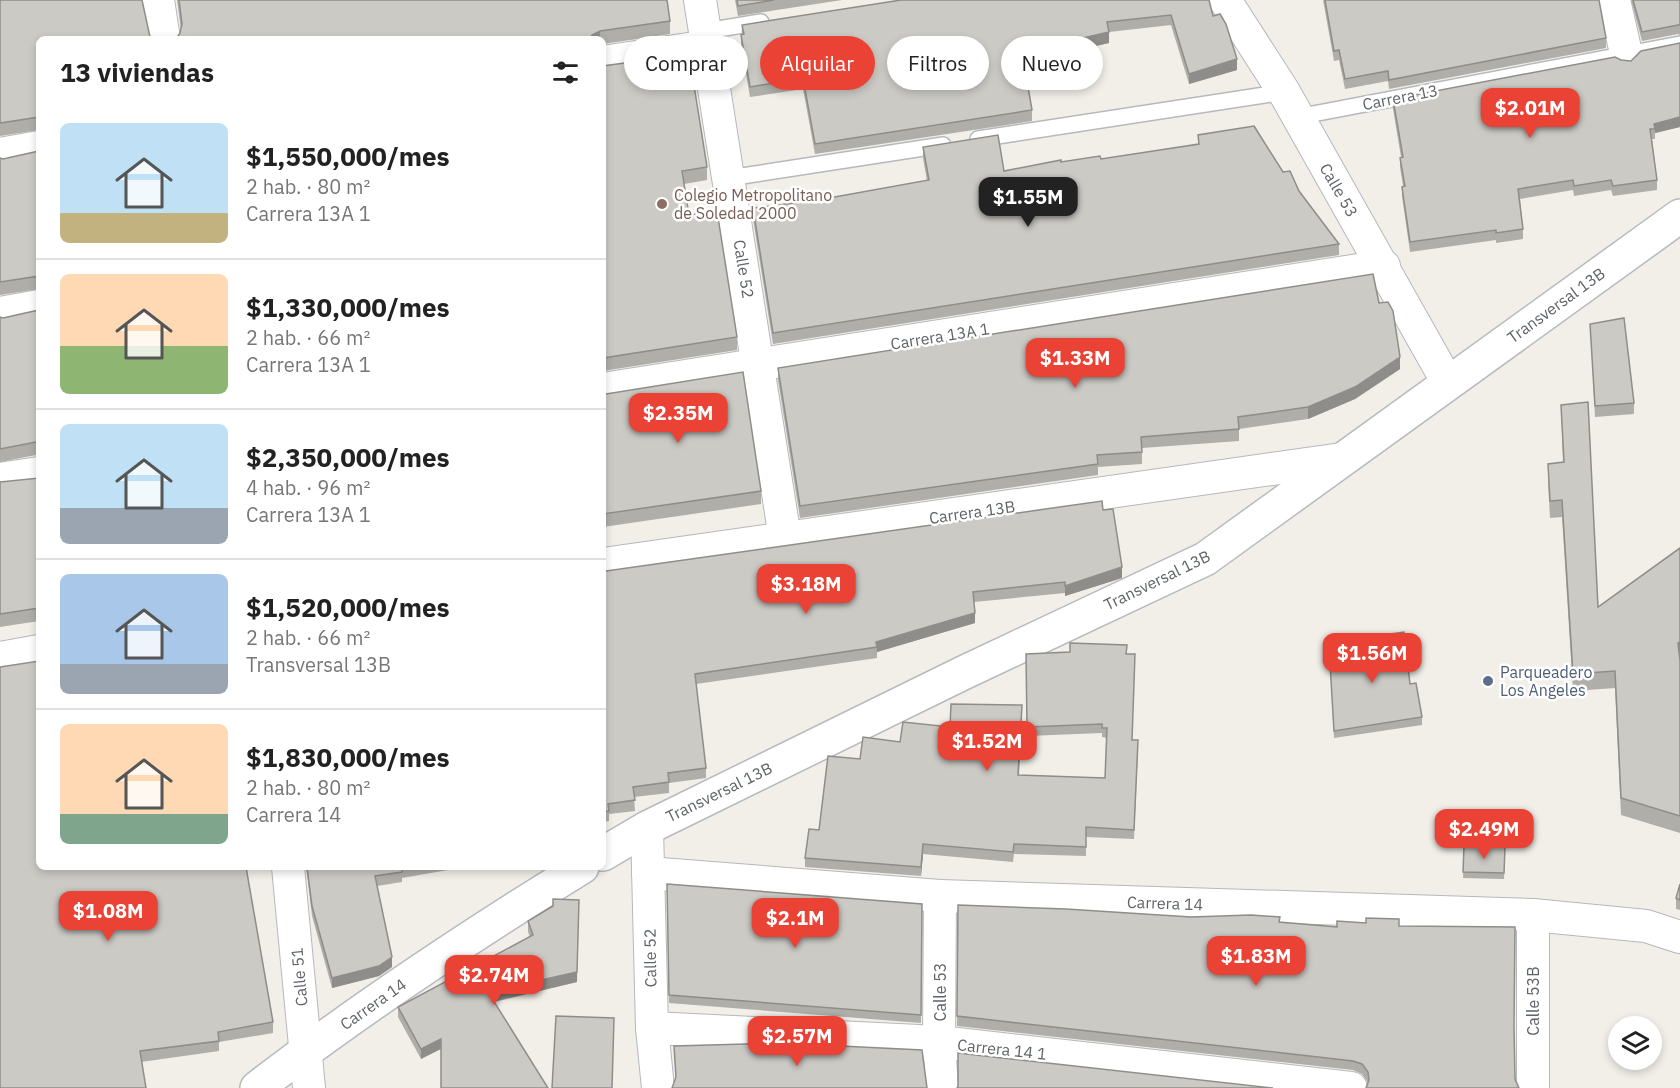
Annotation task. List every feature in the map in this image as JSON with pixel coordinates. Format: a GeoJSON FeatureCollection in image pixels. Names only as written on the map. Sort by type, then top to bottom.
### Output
{"type":"FeatureCollection","features":[{"type":"Feature","properties":{"kind":"main road","name":"Transversal 13B"},"geometry":{"type":"LineString","coordinates":[[647,828],[952,678],[1205,559],[1680,216]]}},
{"type":"Feature","properties":{"kind":"main road"},"geometry":{"type":"LineString","coordinates":[[606,852],[647,828]]}},
{"type":"Feature","properties":{"kind":"main road","name":"Carrera 14"},"geometry":{"type":"LineString","coordinates":[[256,1088],[305,1051],[482,928],[577,870]]}},
{"type":"Feature","properties":{"kind":"street"},"geometry":{"type":"LineString","coordinates":[[158,0],[164,36]]}},
{"type":"Feature","properties":{"kind":"street","name":"Calle 52"},"geometry":{"type":"LineString","coordinates":[[700,0],[706,36]]}},
{"type":"Feature","properties":{"kind":"street","name":"Calle 53"},"geometry":{"type":"LineString","coordinates":[[1225,0],[1291,105],[1448,383]]}},
{"type":"Feature","properties":{"kind":"street"},"geometry":{"type":"LineString","coordinates":[[1614,0],[1626,53]]}},
{"type":"Feature","properties":{"kind":"street"},"geometry":{"type":"LineString","coordinates":[[606,61],[624,57]]}},
{"type":"Feature","properties":{"kind":"street","name":"Calle 52"},"geometry":{"type":"LineString","coordinates":[[715,90],[760,365],[785,538]]}},
{"type":"Feature","properties":{"kind":"street"},"geometry":{"type":"LineString","coordinates":[[0,154],[36,148]]}},
{"type":"Feature","properties":{"kind":"street","name":"Carrera 13A 1"},"geometry":{"type":"LineString","coordinates":[[606,389],[1384,267]]}},
{"type":"Feature","properties":{"kind":"street"},"geometry":{"type":"LineString","coordinates":[[0,313],[36,307]]}},
{"type":"Feature","properties":{"kind":"street","name":"Carrera 13B"},"geometry":{"type":"LineString","coordinates":[[606,564],[1342,459]]}},
{"type":"Feature","properties":{"kind":"street"},"geometry":{"type":"LineString","coordinates":[[0,479],[36,473]]}},
{"type":"Feature","properties":{"kind":"street"},"geometry":{"type":"LineString","coordinates":[[0,658],[36,652]]}},
{"type":"Feature","properties":{"kind":"street","name":"Calle 52"},"geometry":{"type":"LineString","coordinates":[[647,828],[652,1028],[658,1088]]}},
{"type":"Feature","properties":{"kind":"street","name":"Calle 51"},"geometry":{"type":"LineString","coordinates":[[288,870],[309,1088]]}},
{"type":"Feature","properties":{"kind":"street","name":"Carrera 14"},"geometry":{"type":"LineString","coordinates":[[648,873],[940,896],[1533,915],[1647,926],[1680,937]]}},
{"type":"Feature","properties":{"kind":"street","name":"Calle 53"},"geometry":{"type":"LineString","coordinates":[[940,896],[939,1042],[942,1088]]}},
{"type":"Feature","properties":{"kind":"street","name":"Calle 53B"},"geometry":{"type":"LineString","coordinates":[[1533,915],[1533,1088]]}},
{"type":"Feature","properties":{"kind":"street","name":"Carrera 14 1"},"geometry":{"type":"LineString","coordinates":[[652,1028],[939,1042],[1351,1088]]}},
{"type":"Feature","properties":{"kind":"lane"},"geometry":{"type":"LineString","coordinates":[[718,36],[777,20]]}},
{"type":"Feature","properties":{"kind":"lane","name":"Carrera 13"},"geometry":{"type":"LineString","coordinates":[[729,178],[959,142],[1291,105],[1680,44]]}},
{"type":"Feature","properties":{"kind":"building"},"geometry":{"type":"Polygon","coordinates":[[[0,0],[142,0],[150,36],[36,36],[36,117],[0,123],[0,0]]]}},
{"type":"Feature","properties":{"kind":"building"},"geometry":{"type":"Polygon","coordinates":[[[179,0],[667,0],[670,21],[600,31],[591,36],[178,36],[182,24],[179,0]]]}},
{"type":"Feature","properties":{"kind":"building"},"geometry":{"type":"Polygon","coordinates":[[[737,0],[774,0],[738,6],[737,0]]]}},
{"type":"Feature","properties":{"kind":"building"},"geometry":{"type":"Polygon","coordinates":[[[901,0],[1209,0],[1213,16],[1220,14],[1226,24],[1237,59],[1189,74],[1171,15],[1107,22],[1109,32],[1092,36],[1001,36],[1001,90],[1029,90],[1032,110],[815,144],[805,90],[875,90],[875,36],[760,36],[760,85],[750,87],[748,36],[741,36],[744,34],[742,25],[901,0]]]}},
{"type":"Feature","properties":{"kind":"building"},"geometry":{"type":"Polygon","coordinates":[[[1325,0],[1599,0],[1606,38],[1389,80],[1388,71],[1345,79],[1339,50],[1334,51],[1325,0]]]}},
{"type":"Feature","properties":{"kind":"building"},"geometry":{"type":"Polygon","coordinates":[[[1633,0],[1680,0],[1680,25],[1642,32],[1633,0]]]}},
{"type":"Feature","properties":{"kind":"building"},"geometry":{"type":"Polygon","coordinates":[[[1680,43],[1680,117],[1654,124],[1655,129],[1650,129],[1657,180],[1613,186],[1611,180],[1574,186],[1573,180],[1518,189],[1523,229],[1496,233],[1496,230],[1410,242],[1402,187],[1405,186],[1400,158],[1403,157],[1393,99],[1615,57],[1631,61],[1641,51],[1680,43]]]}},
{"type":"Feature","properties":{"kind":"building","name":"Colegio Metropolitano de Soledad 2000"},"geometry":{"type":"Polygon","coordinates":[[[624,63],[624,90],[695,90],[707,167],[682,171],[689,215],[717,211],[737,337],[606,358],[606,66],[624,63]]]}},
{"type":"Feature","properties":{"kind":"building"},"geometry":{"type":"Polygon","coordinates":[[[1254,126],[1283,172],[1290,171],[1299,191],[1339,244],[773,333],[753,208],[818,200],[929,180],[923,147],[998,135],[1004,171],[1061,160],[1061,162],[1100,156],[1101,159],[1199,144],[1198,135],[1254,126]]]}},
{"type":"Feature","properties":{"kind":"building"},"geometry":{"type":"Polygon","coordinates":[[[36,152],[36,276],[0,282],[0,158],[36,152]]]}},
{"type":"Feature","properties":{"kind":"building"},"geometry":{"type":"Polygon","coordinates":[[[1373,274],[1379,303],[1388,302],[1393,311],[1400,357],[1355,387],[1308,407],[1238,417],[1239,429],[1141,437],[1142,452],[1097,455],[1098,464],[800,506],[778,368],[1373,274]]]}},
{"type":"Feature","properties":{"kind":"building"},"geometry":{"type":"Polygon","coordinates":[[[36,311],[36,442],[0,449],[0,317],[36,311]]]}},
{"type":"Feature","properties":{"kind":"building"},"geometry":{"type":"Polygon","coordinates":[[[1624,318],[1634,403],[1595,406],[1590,324],[1624,318]]]}},
{"type":"Feature","properties":{"kind":"building"},"geometry":{"type":"Polygon","coordinates":[[[743,372],[761,491],[606,514],[606,394],[743,372]]]}},
{"type":"Feature","properties":{"kind":"building"},"geometry":{"type":"Polygon","coordinates":[[[1588,402],[1598,607],[1680,548],[1680,642],[1678,643],[1680,816],[1621,798],[1615,671],[1573,674],[1562,500],[1550,501],[1548,464],[1564,462],[1561,405],[1588,402]]]}},
{"type":"Feature","properties":{"kind":"building"},"geometry":{"type":"Polygon","coordinates":[[[36,478],[36,608],[0,614],[0,482],[36,478]]]}},
{"type":"Feature","properties":{"kind":"building"},"geometry":{"type":"Polygon","coordinates":[[[1102,501],[1103,510],[1113,509],[1122,567],[1065,586],[1065,582],[973,592],[975,613],[876,642],[877,647],[695,674],[706,768],[668,773],[669,782],[633,787],[635,800],[608,804],[609,811],[606,812],[606,571],[1102,501]]]}},
{"type":"Feature","properties":{"kind":"building"},"geometry":{"type":"Polygon","coordinates":[[[1404,632],[1410,684],[1416,683],[1422,717],[1334,731],[1329,646],[1377,643],[1376,636],[1404,632]]]}},
{"type":"Feature","properties":{"kind":"building"},"geometry":{"type":"Polygon","coordinates":[[[1070,643],[1127,645],[1126,654],[1135,654],[1132,740],[1138,740],[1134,830],[1086,827],[1086,847],[1014,844],[1013,852],[923,844],[921,867],[805,858],[809,829],[819,830],[828,756],[860,759],[863,737],[900,742],[903,722],[950,727],[951,704],[1022,705],[1018,775],[1105,778],[1107,728],[1102,728],[1102,724],[1027,727],[1026,654],[1070,652],[1070,643]]]}},
{"type":"Feature","properties":{"kind":"building"},"geometry":{"type":"Polygon","coordinates":[[[36,661],[36,870],[247,870],[273,1022],[218,1032],[219,1041],[140,1051],[146,1088],[0,1088],[0,667],[36,661]]]}},
{"type":"Feature","properties":{"kind":"building"},"geometry":{"type":"Polygon","coordinates":[[[1464,846],[1505,847],[1504,873],[1463,872],[1464,846]]]}},
{"type":"Feature","properties":{"kind":"building"},"geometry":{"type":"Polygon","coordinates":[[[307,870],[402,870],[402,872],[375,876],[392,957],[379,966],[332,978],[312,906],[307,870]]]}},
{"type":"Feature","properties":{"kind":"building"},"geometry":{"type":"Polygon","coordinates":[[[667,884],[922,904],[921,1015],[669,995],[667,884]]]}},
{"type":"Feature","properties":{"kind":"building"},"geometry":{"type":"Polygon","coordinates":[[[1680,884],[1680,900],[1676,898],[1680,884]]]}},
{"type":"Feature","properties":{"kind":"building"},"geometry":{"type":"Polygon","coordinates":[[[553,899],[579,900],[577,972],[488,992],[548,1088],[441,1088],[441,1039],[421,1049],[398,1007],[533,935],[528,921],[553,906],[553,899]]]}},
{"type":"Feature","properties":{"kind":"building"},"geometry":{"type":"Polygon","coordinates":[[[958,905],[1191,917],[1251,915],[1280,917],[1279,922],[1337,927],[1337,921],[1366,923],[1366,918],[1399,919],[1399,926],[1515,927],[1515,1079],[1519,1088],[1366,1088],[1369,1080],[1368,1072],[1362,1064],[1353,1061],[957,1016],[958,905]]]}},
{"type":"Feature","properties":{"kind":"building"},"geometry":{"type":"Polygon","coordinates":[[[556,1016],[614,1018],[612,1088],[552,1088],[556,1016]]]}},
{"type":"Feature","properties":{"kind":"building"},"geometry":{"type":"Polygon","coordinates":[[[779,1043],[922,1050],[927,1088],[672,1088],[676,1077],[674,1046],[779,1043]]]}},
{"type":"Feature","properties":{"kind":"building"},"geometry":{"type":"Polygon","coordinates":[[[958,1053],[1273,1088],[957,1088],[958,1053]]]}},
{"type":"Feature","properties":{"kind":"place","name":"Colegio Metropolitano de Soledad 2000"},"geometry":{"type":"Point","coordinates":[662,204]}},
{"type":"Feature","properties":{"kind":"place","name":"Parqueadero Los Angeles"},"geometry":{"type":"Point","coordinates":[1488,681]}}]}
